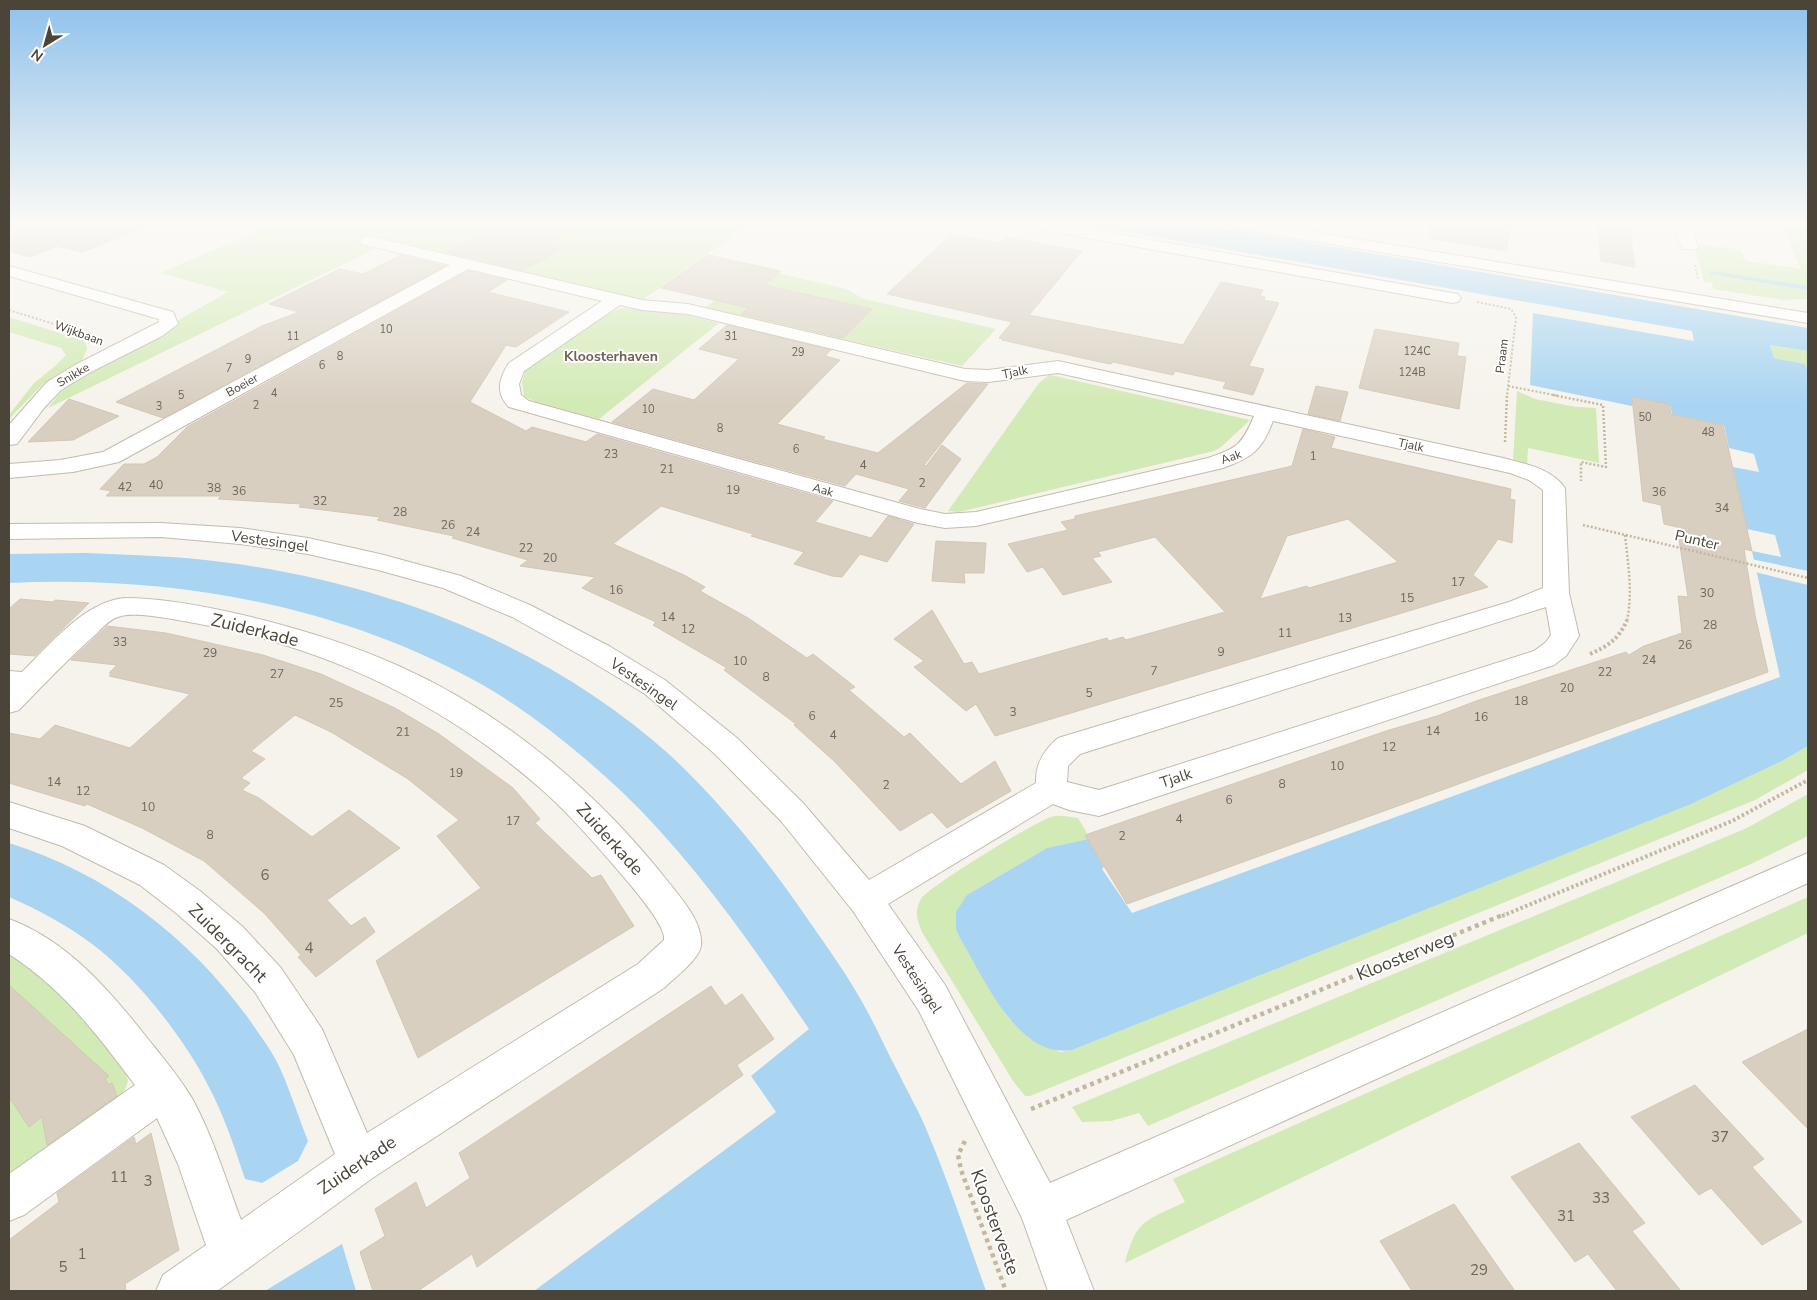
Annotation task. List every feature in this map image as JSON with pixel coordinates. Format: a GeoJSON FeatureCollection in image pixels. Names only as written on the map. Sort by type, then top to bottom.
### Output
{"type":"FeatureCollection","features":[{"type":"Feature","properties":{"kind":"street","name":"Snikke"},"geometry":{"type":"LineString","coordinates":[[9,439],[52,387],[81,369],[154,334],[169,324],[167,316],[57,285]]}},
{"type":"Feature","properties":{"kind":"street","name":"Boeier"},"geometry":{"type":"LineString","coordinates":[[9,471],[58,468],[87,464],[111,457],[426,285]]}},
{"type":"Feature","properties":{"kind":"street","name":"Tjalk"},"geometry":{"type":"LineString","coordinates":[[551,285],[657,308],[688,309],[965,375],[989,377],[1042,366],[1058,367],[1503,465],[1531,472],[1546,480],[1554,488],[1556,593],[1565,636],[1556,650],[1544,658],[1099,803],[1069,797],[1052,789]]}},
{"type":"Feature","properties":{"kind":"street"},"geometry":{"type":"LineString","coordinates":[[1377,285],[1452,298]]}},
{"type":"Feature","properties":{"kind":"street"},"geometry":{"type":"LineString","coordinates":[[1607,285],[1808,318]]}},
{"type":"Feature","properties":{"kind":"street","name":"Aak"},"geometry":{"type":"LineString","coordinates":[[616,300],[516,367],[511,374],[509,394],[511,398],[522,405],[918,516],[944,521],[976,519],[1215,463],[1247,451],[1254,443],[1266,413]]}},
{"type":"Feature","properties":{"kind":"street","name":"Wijkbaan"},"geometry":{"type":"LineString","coordinates":[[97,338],[119,351]]}},
{"type":"Feature","properties":{"kind":"street","name":"Vestesingel"},"geometry":{"type":"LineString","coordinates":[[9,531],[77,529],[161,530],[240,536],[308,546],[380,562],[452,582],[521,611],[599,652],[655,688],[719,740],[792,812],[865,900],[932,998],[1040,1209],[1071,1291]]}},
{"type":"Feature","properties":{"kind":"street"},"geometry":{"type":"LineString","coordinates":[[865,900],[1052,789],[1050,776],[1055,758],[1069,746],[1518,608],[1556,593]]}},
{"type":"Feature","properties":{"kind":"street","name":"Zuiderkade"},"geometry":{"type":"LineString","coordinates":[[15,689],[111,608],[170,610],[260,628],[354,658],[448,704],[496,734],[563,789],[608,834],[644,878],[680,928],[683,946],[651,976],[359,1162],[179,1291]]}},
{"type":"Feature","properties":{"kind":"street","name":"Zuidergracht"},"geometry":{"type":"LineString","coordinates":[[9,814],[73,836],[152,875],[188,902],[229,937],[268,980],[308,1042],[359,1162]]}},
{"type":"Feature","properties":{"kind":"street"},"geometry":{"type":"LineString","coordinates":[[1040,1209],[1808,867]]}},
{"type":"Feature","properties":{"kind":"street"},"geometry":{"type":"LineString","coordinates":[[9,935],[49,960],[88,994],[163,1090],[183,1124],[231,1253]]}},
{"type":"Feature","properties":{"kind":"street"},"geometry":{"type":"LineString","coordinates":[[9,1200],[163,1090]]}},
{"type":"Feature","properties":{"kind":"path","name":"Praam"},"geometry":{"type":"LineString","coordinates":[[1452,298],[1511,309],[1516,317],[1508,386],[1503,465]]}},
{"type":"Feature","properties":{"kind":"path","name":"Wijkbaan"},"geometry":{"type":"LineString","coordinates":[[9,310],[97,338]]}},
{"type":"Feature","properties":{"kind":"path"},"geometry":{"type":"LineString","coordinates":[[1508,386],[1603,405],[1606,467],[1581,462],[1581,489]]}},
{"type":"Feature","properties":{"kind":"path","name":"Punter"},"geometry":{"type":"LineString","coordinates":[[1581,516],[1582,525],[1808,578]]}},
{"type":"Feature","properties":{"kind":"path"},"geometry":{"type":"LineString","coordinates":[[1556,650],[1575,658],[1597,652],[1616,640],[1627,626],[1631,609],[1624,535]]}},
{"type":"Feature","properties":{"kind":"path","name":"Kloosterweg"},"geometry":{"type":"LineString","coordinates":[[998,1124],[1732,821],[1808,780]]}},
{"type":"Feature","properties":{"kind":"path","name":"Kloosterveste"},"geometry":{"type":"LineString","coordinates":[[998,1124],[968,1138],[958,1155],[961,1170],[1006,1291]]}},
{"type":"Feature","properties":{"kind":"green space"},"geometry":{"type":"Polygon","coordinates":[[[202,285],[301,285],[48,408],[64,388],[85,373],[228,292],[202,285]]]}},
{"type":"Feature","properties":{"kind":"green space"},"geometry":{"type":"Polygon","coordinates":[[[573,285],[664,285],[641,301],[573,285]]]}},
{"type":"Feature","properties":{"kind":"green space"},"geometry":{"type":"Polygon","coordinates":[[[735,285],[828,285],[846,289],[864,299],[996,329],[962,366],[705,308],[735,285]]]}},
{"type":"Feature","properties":{"kind":"green space"},"geometry":{"type":"Polygon","coordinates":[[[1712,285],[1808,285],[1808,299],[1783,300],[1713,289],[1712,285]]]}},
{"type":"Feature","properties":{"kind":"green space"},"geometry":{"type":"Polygon","coordinates":[[[621,308],[669,311],[719,323],[599,419],[536,402],[524,396],[522,383],[525,371],[606,315],[621,308]]]}},
{"type":"Feature","properties":{"kind":"green space"},"geometry":{"type":"Polygon","coordinates":[[[9,317],[85,341],[87,349],[82,361],[43,384],[9,419],[9,415],[34,383],[66,355],[61,348],[9,332],[9,317]]]}},
{"type":"Feature","properties":{"kind":"green space"},"geometry":{"type":"Polygon","coordinates":[[[1770,345],[1808,351],[1808,373],[1804,364],[1774,358],[1770,345]]]}},
{"type":"Feature","properties":{"kind":"green space"},"geometry":{"type":"Polygon","coordinates":[[[1049,375],[1250,420],[1221,447],[1214,451],[959,512],[948,511],[1039,383],[1049,375]]]}},
{"type":"Feature","properties":{"kind":"green space"},"geometry":{"type":"Polygon","coordinates":[[[1517,391],[1535,399],[1576,407],[1596,408],[1599,463],[1528,448],[1527,466],[1513,462],[1517,391]]]}},
{"type":"Feature","properties":{"kind":"green space"},"geometry":{"type":"Polygon","coordinates":[[[1808,746],[1808,770],[1755,800],[1030,1096],[1025,1096],[1013,1081],[922,932],[918,920],[917,912],[921,899],[928,892],[983,855],[1051,817],[1078,818],[1087,833],[1085,834],[1088,839],[1047,848],[967,895],[956,929],[1006,1015],[1021,1031],[1029,1038],[1060,1052],[1072,1050],[1689,805],[1782,761],[1808,746]]]}},
{"type":"Feature","properties":{"kind":"green space"},"geometry":{"type":"Polygon","coordinates":[[[1808,794],[1808,836],[1751,864],[1148,1126],[1139,1113],[1111,1121],[1082,1122],[1072,1107],[1747,828],[1808,794]]]}},
{"type":"Feature","properties":{"kind":"green space"},"geometry":{"type":"Polygon","coordinates":[[[1808,897],[1808,933],[1125,1263],[1129,1248],[1139,1229],[1152,1218],[1185,1202],[1173,1179],[1808,897]]]}},
{"type":"Feature","properties":{"kind":"green space"},"geometry":{"type":"Polygon","coordinates":[[[9,953],[77,1007],[124,1065],[128,1081],[123,1095],[19,1172],[9,1174],[9,953]]]}},
{"type":"Feature","properties":{"kind":"water"},"geometry":{"type":"Polygon","coordinates":[[[1427,285],[1555,285],[1808,328],[1808,351],[1770,345],[1774,358],[1805,364],[1808,373],[1808,746],[1782,761],[1689,805],[1072,1050],[1053,1050],[1035,1042],[1019,1029],[991,993],[960,938],[956,929],[956,912],[967,895],[1047,848],[1088,839],[1104,867],[1102,869],[1132,913],[1780,677],[1752,551],[1781,557],[1775,535],[1747,529],[1733,467],[1759,472],[1754,454],[1729,448],[1724,425],[1672,414],[1670,405],[1632,397],[1632,406],[1530,385],[1533,313],[1694,341],[1692,331],[1427,285]]]}},
{"type":"Feature","properties":{"kind":"water"},"geometry":{"type":"Polygon","coordinates":[[[85,553],[176,557],[230,563],[290,573],[350,587],[408,605],[465,626],[520,652],[573,683],[624,717],[671,756],[727,814],[778,877],[849,980],[871,1018],[924,1124],[986,1291],[534,1291],[776,1112],[751,1076],[809,1029],[766,966],[672,844],[619,789],[572,748],[505,699],[433,659],[375,635],[316,616],[256,601],[195,591],[133,584],[9,583],[9,554],[85,553]]]}},
{"type":"Feature","properties":{"kind":"water"},"geometry":{"type":"Polygon","coordinates":[[[9,843],[45,856],[80,872],[113,891],[145,913],[202,963],[251,1022],[276,1060],[308,1141],[298,1161],[262,1183],[245,1179],[223,1117],[204,1077],[177,1035],[145,994],[110,958],[92,944],[52,918],[9,897],[9,843]]]}},
{"type":"Feature","properties":{"kind":"water"},"geometry":{"type":"Polygon","coordinates":[[[342,1244],[356,1291],[265,1291],[342,1244]]]}},
{"type":"Feature","properties":{"kind":"pier"},"geometry":{"type":"Polygon","coordinates":[[[1751,559],[1808,571],[1808,585],[1755,572],[1751,559]]]}},
{"type":"Feature","properties":{"kind":"building"},"geometry":{"type":"Polygon","coordinates":[[[308,285],[410,285],[163,418],[116,402],[262,326],[299,312],[269,304],[308,285]]]}},
{"type":"Feature","properties":{"kind":"building"},"geometry":{"type":"Polygon","coordinates":[[[443,285],[500,285],[488,292],[569,312],[516,347],[506,345],[470,402],[526,431],[532,427],[586,442],[597,434],[833,501],[815,522],[871,538],[888,516],[914,524],[887,562],[860,554],[842,577],[832,576],[794,564],[804,552],[751,536],[753,534],[661,506],[613,544],[684,575],[705,587],[700,591],[748,618],[807,658],[813,654],[855,687],[849,690],[904,737],[910,733],[961,784],[995,761],[1011,791],[947,828],[932,812],[900,831],[835,762],[794,725],[796,724],[724,670],[727,668],[653,625],[656,622],[582,588],[595,577],[520,566],[528,560],[452,538],[454,536],[377,520],[380,517],[299,507],[301,504],[218,499],[221,496],[106,496],[111,491],[100,489],[124,464],[144,464],[157,457],[187,427],[443,285]]]}},
{"type":"Feature","properties":{"kind":"building"},"geometry":{"type":"Polygon","coordinates":[[[666,285],[764,285],[872,309],[843,338],[741,314],[749,308],[661,288],[666,285]]]}},
{"type":"Feature","properties":{"kind":"building"},"geometry":{"type":"Polygon","coordinates":[[[897,285],[1054,285],[1029,315],[1183,345],[1219,285],[1235,285],[1263,290],[1260,296],[1265,297],[1264,300],[1279,303],[1249,366],[1264,369],[1253,395],[1223,388],[1226,382],[1175,371],[1173,375],[1113,362],[1111,364],[1100,362],[1002,340],[999,338],[1012,322],[887,294],[897,285]]]}},
{"type":"Feature","properties":{"kind":"building"},"geometry":{"type":"Polygon","coordinates":[[[727,325],[831,350],[825,356],[840,360],[777,424],[825,437],[822,439],[878,453],[967,383],[988,384],[924,465],[926,466],[942,445],[961,459],[925,508],[899,501],[909,489],[856,474],[845,486],[612,422],[653,389],[694,400],[739,359],[699,349],[727,325]]]}},
{"type":"Feature","properties":{"kind":"building"},"geometry":{"type":"Polygon","coordinates":[[[1375,329],[1459,343],[1457,356],[1466,357],[1459,409],[1359,388],[1375,329]]]}},
{"type":"Feature","properties":{"kind":"building"},"geometry":{"type":"Polygon","coordinates":[[[1316,386],[1348,392],[1340,421],[1308,414],[1316,386]]]}},
{"type":"Feature","properties":{"kind":"building"},"geometry":{"type":"Polygon","coordinates":[[[1632,397],[1669,404],[1671,414],[1723,425],[1752,551],[1744,549],[1755,615],[1768,672],[1127,904],[1085,835],[1386,731],[1437,716],[1476,701],[1626,652],[1629,655],[1644,646],[1682,633],[1678,596],[1688,597],[1677,527],[1664,524],[1661,505],[1643,501],[1632,397]]]}},
{"type":"Feature","properties":{"kind":"building"},"geometry":{"type":"Polygon","coordinates":[[[69,399],[119,416],[73,440],[28,442],[69,399]]]}},
{"type":"Feature","properties":{"kind":"building"},"geometry":{"type":"Polygon","coordinates":[[[1303,429],[1335,437],[1331,448],[1511,489],[1510,499],[1515,500],[1512,543],[1498,539],[1473,575],[1488,587],[995,736],[976,704],[966,711],[914,667],[924,661],[894,639],[932,610],[964,664],[972,662],[979,674],[1107,638],[1109,641],[1123,637],[1126,640],[1225,612],[1155,537],[1098,552],[1101,556],[1092,558],[1112,582],[1063,595],[1043,567],[1027,572],[1008,544],[1068,530],[1061,522],[1075,519],[1075,516],[1292,466],[1303,429]],[[1348,519],[1287,536],[1260,599],[1307,586],[1309,588],[1398,562],[1348,519]]]}},
{"type":"Feature","properties":{"kind":"building"},"geometry":{"type":"Polygon","coordinates":[[[936,541],[986,543],[984,573],[964,573],[965,583],[932,581],[936,541]]]}},
{"type":"Feature","properties":{"kind":"building"},"geometry":{"type":"Polygon","coordinates":[[[20,599],[89,603],[35,656],[9,654],[9,609],[20,599]]]}},
{"type":"Feature","properties":{"kind":"building"},"geometry":{"type":"Polygon","coordinates":[[[107,626],[166,633],[263,655],[321,674],[395,708],[439,734],[513,788],[540,819],[535,823],[592,878],[601,875],[634,926],[418,1058],[376,961],[481,888],[437,836],[459,820],[408,779],[331,732],[295,715],[251,751],[265,759],[241,778],[250,783],[242,790],[259,798],[312,837],[349,810],[400,848],[327,900],[351,926],[365,917],[375,932],[316,977],[298,957],[301,955],[264,913],[204,861],[142,828],[87,804],[85,806],[9,783],[9,733],[40,739],[55,725],[130,748],[190,694],[109,676],[112,673],[109,673],[117,665],[71,660],[107,626]]]}},
{"type":"Feature","properties":{"kind":"building"},"geometry":{"type":"Polygon","coordinates":[[[9,985],[109,1076],[105,1079],[109,1085],[112,1083],[117,1096],[47,1145],[42,1117],[29,1127],[9,1097],[9,985]]]}},
{"type":"Feature","properties":{"kind":"building"},"geometry":{"type":"Polygon","coordinates":[[[711,986],[725,1006],[742,994],[774,1039],[737,1065],[743,1075],[477,1267],[472,1254],[418,1291],[373,1291],[360,1252],[385,1236],[375,1209],[416,1182],[426,1208],[470,1178],[459,1153],[711,986]]]}},
{"type":"Feature","properties":{"kind":"building"},"geometry":{"type":"Polygon","coordinates":[[[1808,1029],[1808,1129],[1742,1062],[1808,1029]]]}},
{"type":"Feature","properties":{"kind":"building"},"geometry":{"type":"Polygon","coordinates":[[[1695,1085],[1764,1159],[1752,1167],[1802,1222],[1762,1245],[1711,1188],[1699,1195],[1631,1117],[1695,1085]]]}},
{"type":"Feature","properties":{"kind":"building"},"geometry":{"type":"Polygon","coordinates":[[[151,1133],[179,1250],[125,1284],[126,1291],[9,1291],[9,1240],[59,1202],[57,1193],[134,1137],[136,1144],[151,1133]]]}},
{"type":"Feature","properties":{"kind":"building"},"geometry":{"type":"Polygon","coordinates":[[[1579,1143],[1645,1223],[1632,1231],[1681,1291],[1617,1291],[1588,1254],[1575,1262],[1511,1177],[1579,1143]]]}},
{"type":"Feature","properties":{"kind":"building"},"geometry":{"type":"Polygon","coordinates":[[[1454,1204],[1515,1291],[1412,1291],[1380,1241],[1454,1204]]]}},
{"type":"Feature","properties":{"kind":"waterway"},"geometry":{"type":"LineString","coordinates":[[1787,285],[1808,288]]}},
{"type":"Feature","properties":{"kind":"district","name":"Kloosterhaven"},"geometry":{"type":"Point","coordinates":[611,356]}}]}
